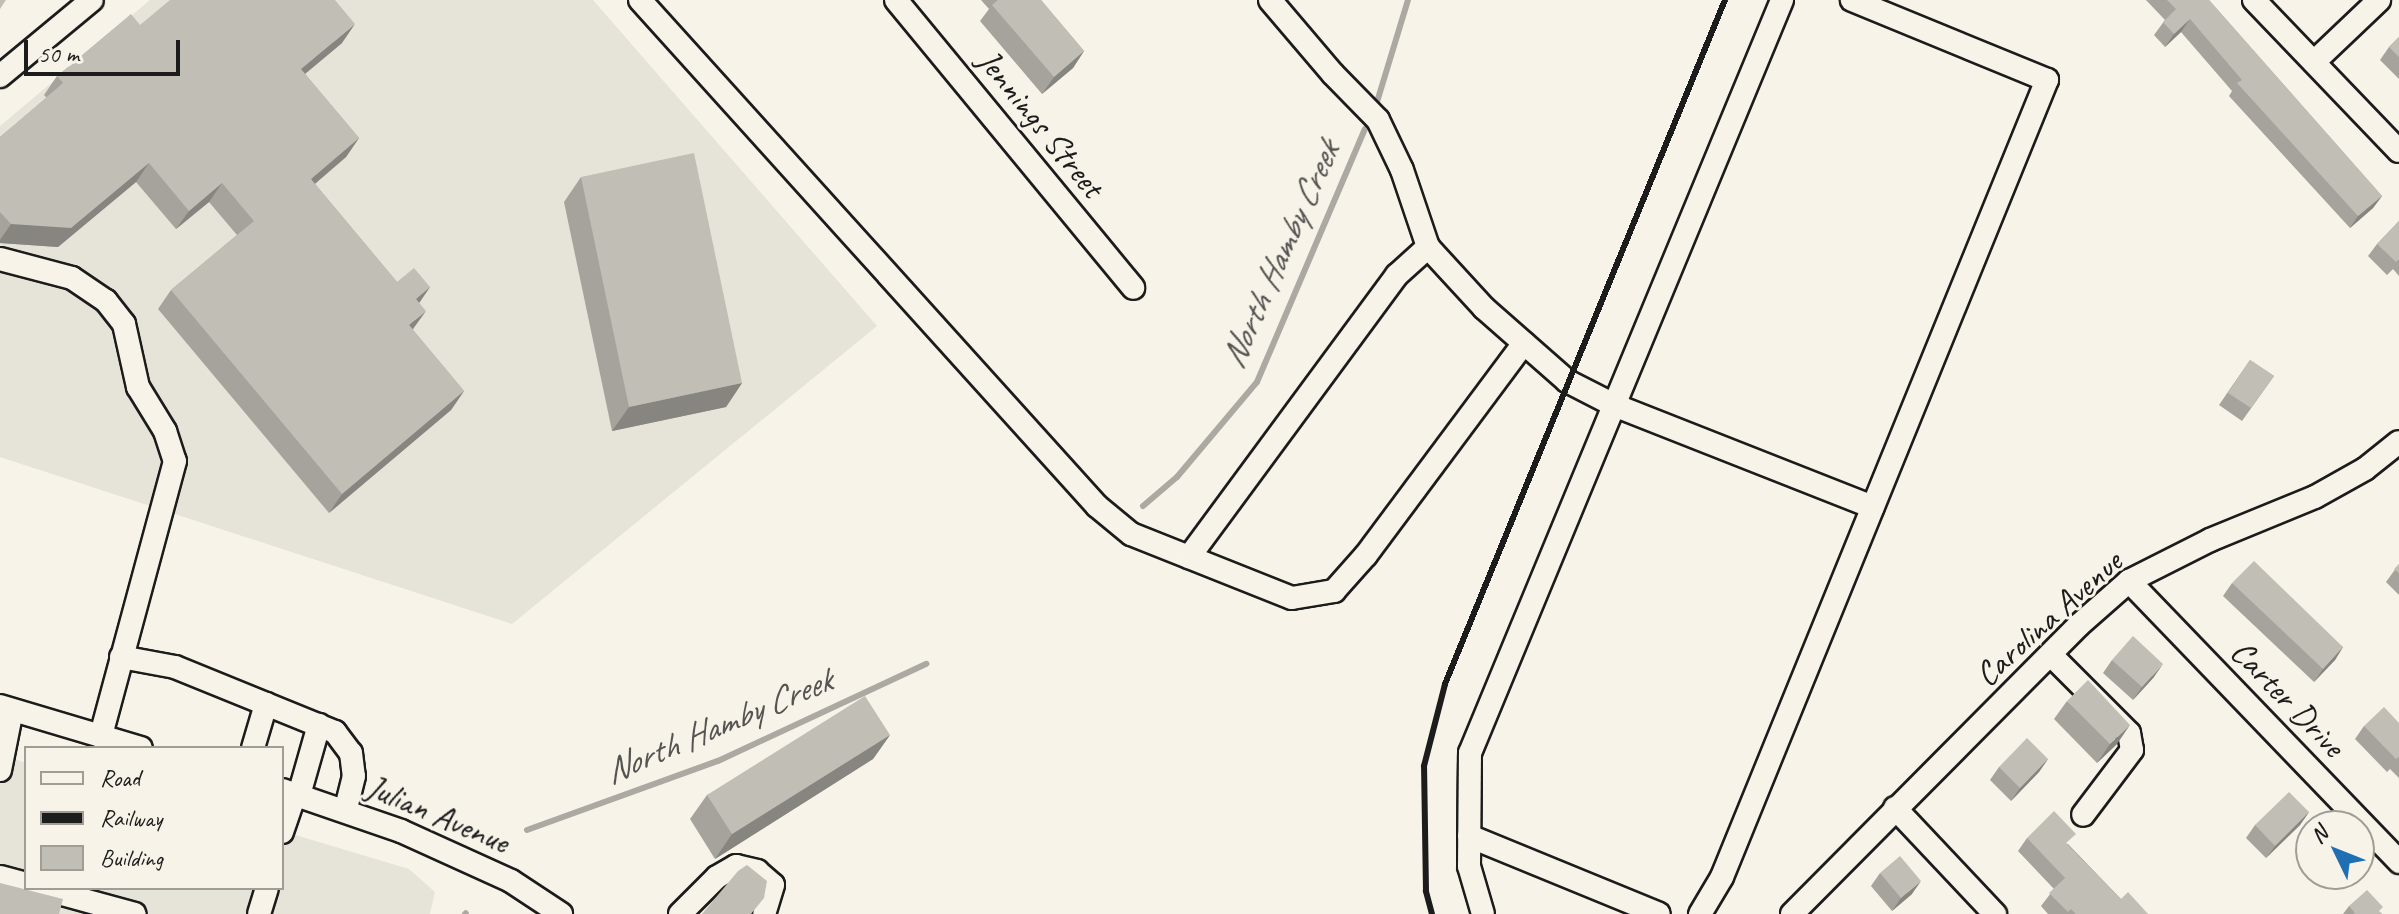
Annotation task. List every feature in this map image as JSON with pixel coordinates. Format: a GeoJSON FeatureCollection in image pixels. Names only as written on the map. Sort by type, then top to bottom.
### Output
{"type":"FeatureCollection","features":[{"type":"Feature","properties":{"kind":"street"},"geometry":{"type":"LineString","coordinates":[[0,76],[92,0]]}},
{"type":"Feature","properties":{"kind":"street"},"geometry":{"type":"LineString","coordinates":[[640,0],[1097,506],[1131,534],[1292,598],[1334,591],[1366,555],[1524,343]]}},
{"type":"Feature","properties":{"kind":"street","name":"Jennings Street"},"geometry":{"type":"LineString","coordinates":[[896,0],[1133,288]]}},
{"type":"Feature","properties":{"kind":"street"},"geometry":{"type":"LineString","coordinates":[[1270,0],[1333,74],[1378,120],[1402,170],[1428,247],[1484,308],[1567,381],[1614,405],[1873,507]]}},
{"type":"Feature","properties":{"kind":"street"},"geometry":{"type":"LineString","coordinates":[[1483,914],[1469,866],[1470,753],[1782,0]]}},
{"type":"Feature","properties":{"kind":"street"},"geometry":{"type":"LineString","coordinates":[[1700,914],[1722,877],[2047,80],[1852,0]]}},
{"type":"Feature","properties":{"kind":"street"},"geometry":{"type":"LineString","coordinates":[[2254,0],[2399,151]]}},
{"type":"Feature","properties":{"kind":"street"},"geometry":{"type":"LineString","coordinates":[[2314,62],[2379,0]]}},
{"type":"Feature","properties":{"kind":"street"},"geometry":{"type":"LineString","coordinates":[[1189,557],[1397,275],[1428,247]]}},
{"type":"Feature","properties":{"kind":"street"},"geometry":{"type":"LineString","coordinates":[[0,259],[72,278],[106,301],[124,324],[138,387],[165,431],[175,461],[101,736]]}},
{"type":"Feature","properties":{"kind":"street","name":"Carolina Avenue"},"geometry":{"type":"LineString","coordinates":[[1792,914],[1895,808],[2129,581],[2210,540],[2315,497],[2365,469],[2399,442]]}},
{"type":"Feature","properties":{"kind":"street","name":"Carter Drive"},"geometry":{"type":"LineString","coordinates":[[2129,581],[2399,862]]}},
{"type":"Feature","properties":{"kind":"street"},"geometry":{"type":"LineString","coordinates":[[2051,655],[2129,733],[2132,750],[2083,815]]}},
{"type":"Feature","properties":{"kind":"street"},"geometry":{"type":"LineString","coordinates":[[121,657],[175,667],[335,732],[351,753],[354,776],[345,811]]}},
{"type":"Feature","properties":{"kind":"street"},"geometry":{"type":"LineString","coordinates":[[254,746],[266,704]]}},
{"type":"Feature","properties":{"kind":"street"},"geometry":{"type":"LineString","coordinates":[[0,770],[6,708],[134,746]]}},
{"type":"Feature","properties":{"kind":"street"},"geometry":{"type":"LineString","coordinates":[[284,824],[292,793],[319,725]]}},
{"type":"Feature","properties":{"kind":"street","name":"Julian Avenue"},"geometry":{"type":"LineString","coordinates":[[292,793],[401,831],[493,872],[561,914]]}},
{"type":"Feature","properties":{"kind":"street"},"geometry":{"type":"LineString","coordinates":[[1895,808],[1995,914]]}},
{"type":"Feature","properties":{"kind":"street"},"geometry":{"type":"LineString","coordinates":[[1469,836],[1659,914]]}},
{"type":"Feature","properties":{"kind":"street"},"geometry":{"type":"LineString","coordinates":[[680,914],[717,877],[736,866],[757,871],[773,885],[764,914]]}},
{"type":"Feature","properties":{"kind":"street"},"geometry":{"type":"LineString","coordinates":[[0,877],[24,883]]}},
{"type":"Feature","properties":{"kind":"street"},"geometry":{"type":"LineString","coordinates":[[47,890],[135,914]]}},
{"type":"Feature","properties":{"kind":"street"},"geometry":{"type":"LineString","coordinates":[[259,914],[266,890]]}},
{"type":"Feature","properties":{"kind":"shaded area"},"geometry":{"type":"Polygon","coordinates":[[[150,0],[593,0],[877,326],[512,624],[0,457],[0,126],[150,0]]]}},
{"type":"Feature","properties":{"kind":"shaded area"},"geometry":{"type":"Polygon","coordinates":[[[0,754],[24,762],[24,890],[284,890],[284,832],[409,869],[435,892],[430,914],[0,914],[0,754]]]}},
{"type":"Feature","properties":{"kind":"building"},"geometry":{"type":"Polygon","coordinates":[[[170,0],[335,0],[355,24],[301,69],[359,138],[311,179],[397,282],[414,268],[430,287],[416,299],[426,311],[409,325],[464,391],[342,494],[171,290],[254,221],[222,183],[189,211],[149,163],[71,228],[11,224],[0,212],[0,137],[63,83],[57,76],[131,14],[140,25],[170,0]]]}},
{"type":"Feature","properties":{"kind":"building"},"geometry":{"type":"Polygon","coordinates":[[[998,0],[1041,0],[1084,51],[1054,77],[992,5],[998,0]]]}},
{"type":"Feature","properties":{"kind":"building"},"geometry":{"type":"Polygon","coordinates":[[[2167,0],[2209,0],[2382,196],[2358,216],[2237,83],[2242,80],[2190,19],[2174,34],[2163,22],[2176,9],[2167,0]]]}},
{"type":"Feature","properties":{"kind":"building"},"geometry":{"type":"Polygon","coordinates":[[[2399,37],[2399,57],[2389,47],[2399,37]]]}},
{"type":"Feature","properties":{"kind":"building"},"geometry":{"type":"Polygon","coordinates":[[[694,153],[742,383],[629,407],[581,177],[694,153]]]}},
{"type":"Feature","properties":{"kind":"building"},"geometry":{"type":"Polygon","coordinates":[[[2399,221],[2399,259],[2396,262],[2377,244],[2399,221]]]}},
{"type":"Feature","properties":{"kind":"building"},"geometry":{"type":"Polygon","coordinates":[[[2250,360],[2274,376],[2251,408],[2228,393],[2250,360]]]}},
{"type":"Feature","properties":{"kind":"building"},"geometry":{"type":"Polygon","coordinates":[[[2254,561],[2343,647],[2323,669],[2232,583],[2254,561]]]}},
{"type":"Feature","properties":{"kind":"building"},"geometry":{"type":"Polygon","coordinates":[[[2133,636],[2163,664],[2142,687],[2112,660],[2133,636]]]}},
{"type":"Feature","properties":{"kind":"building"},"geometry":{"type":"Polygon","coordinates":[[[2088,680],[2130,725],[2110,744],[2067,701],[2088,680]]]}},
{"type":"Feature","properties":{"kind":"building"},"geometry":{"type":"Polygon","coordinates":[[[865,696],[890,735],[732,834],[707,795],[865,696]]]}},
{"type":"Feature","properties":{"kind":"building"},"geometry":{"type":"Polygon","coordinates":[[[2384,707],[2399,723],[2399,757],[2396,759],[2364,726],[2384,707]]]}},
{"type":"Feature","properties":{"kind":"building"},"geometry":{"type":"Polygon","coordinates":[[[2027,738],[2048,759],[2020,788],[1999,767],[2027,738]]]}},
{"type":"Feature","properties":{"kind":"building"},"geometry":{"type":"Polygon","coordinates":[[[2289,792],[2307,810],[2295,810],[2295,826],[2275,846],[2255,825],[2289,792]]]}},
{"type":"Feature","properties":{"kind":"building"},"geometry":{"type":"Polygon","coordinates":[[[2054,811],[2076,834],[2066,843],[2121,899],[2128,892],[2148,914],[2076,914],[2071,909],[2068,912],[2049,893],[2065,878],[2027,838],[2054,811]]]}},
{"type":"Feature","properties":{"kind":"building"},"geometry":{"type":"Polygon","coordinates":[[[1900,856],[1921,881],[1901,898],[1880,873],[1900,856]]]}},
{"type":"Feature","properties":{"kind":"building"},"geometry":{"type":"Polygon","coordinates":[[[747,865],[767,881],[764,898],[751,914],[702,914],[738,871],[747,865]]]}},
{"type":"Feature","properties":{"kind":"building"},"geometry":{"type":"Polygon","coordinates":[[[0,883],[63,899],[59,914],[0,914],[0,883]]]}},
{"type":"Feature","properties":{"kind":"building"},"geometry":{"type":"Polygon","coordinates":[[[2367,890],[2383,907],[2379,911],[2382,914],[2353,914],[2349,906],[2367,890]]]}},
{"type":"Feature","properties":{"kind":"waterway","name":"North Hamby Creek"},"geometry":{"type":"LineString","coordinates":[[1377,102],[1408,0]]}},
{"type":"Feature","properties":{"kind":"waterway","name":"North Hamby Creek"},"geometry":{"type":"LineString","coordinates":[[1143,506],[1177,477],[1257,382],[1365,129]]}},
{"type":"Feature","properties":{"kind":"waterway","name":"North Hamby Creek"},"geometry":{"type":"LineString","coordinates":[[527,830],[718,761],[926,664]]}},
{"type":"Feature","properties":{"kind":"railway"},"geometry":{"type":"LineString","coordinates":[[1432,914],[1426,891],[1424,766],[1445,684],[1725,0]]}}]}
